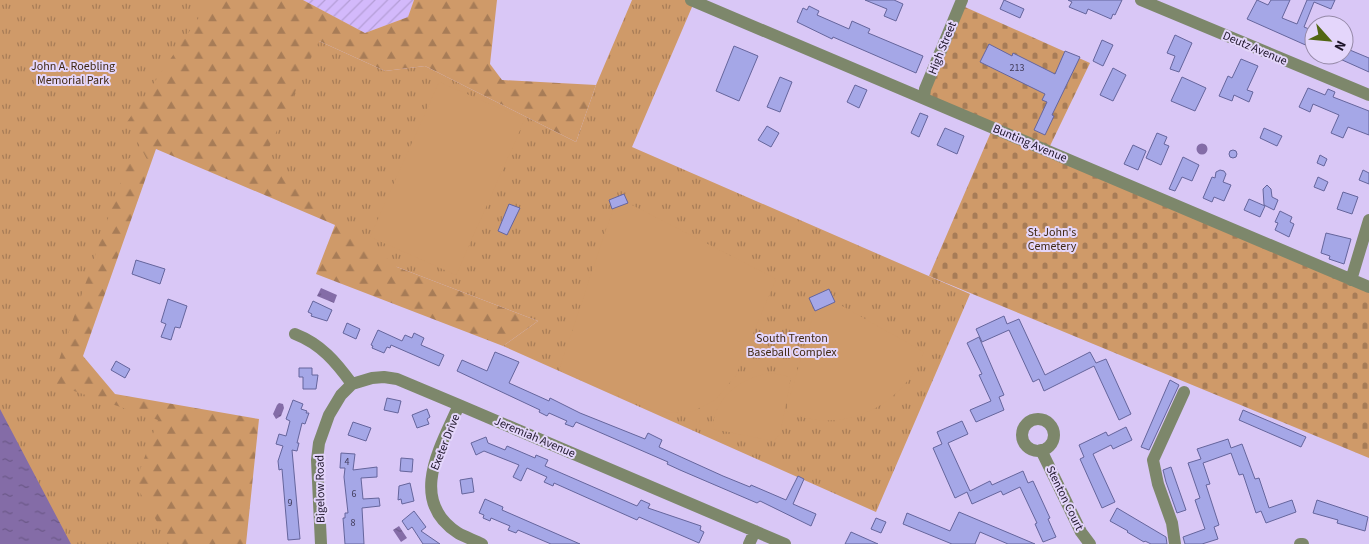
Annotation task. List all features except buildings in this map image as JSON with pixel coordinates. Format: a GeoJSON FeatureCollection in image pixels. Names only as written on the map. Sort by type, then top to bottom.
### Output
{"type":"FeatureCollection","features":[{"type":"Feature","properties":{"kind":"street","name":"Bunting Avenue"},"geometry":{"type":"LineString","coordinates":[[691,0],[1369,287]]}},
{"type":"Feature","properties":{"kind":"street","name":"High Street"},"geometry":{"type":"LineString","coordinates":[[924,98],[925,90],[962,0]]}},
{"type":"Feature","properties":{"kind":"street","name":"Deutz Avenue"},"geometry":{"type":"LineString","coordinates":[[1141,0],[1369,95]]}},
{"type":"Feature","properties":{"kind":"street"},"geometry":{"type":"LineString","coordinates":[[1351,280],[1369,220]]}},
{"type":"Feature","properties":{"kind":"street"},"geometry":{"type":"LineString","coordinates":[[295,334],[307,339],[334,359],[352,384]]}},
{"type":"Feature","properties":{"kind":"street","name":"Jeremiah Avenue"},"geometry":{"type":"LineString","coordinates":[[352,384],[372,378],[397,379],[785,544]]}},
{"type":"Feature","properties":{"kind":"street","name":"Bigelow Road"},"geometry":{"type":"LineString","coordinates":[[322,544],[317,460],[319,443],[335,404],[352,384]]}},
{"type":"Feature","properties":{"kind":"street"},"geometry":{"type":"LineString","coordinates":[[1175,544],[1172,524],[1158,484],[1154,460],[1184,392]]}},
{"type":"Feature","properties":{"kind":"street","name":"Exeter Drive"},"geometry":{"type":"LineString","coordinates":[[459,405],[432,468],[430,481],[432,494],[441,517],[449,526],[482,544]]}},
{"type":"Feature","properties":{"kind":"street","name":"Stenton Court"},"geometry":{"type":"LineString","coordinates":[[1041,450],[1081,532],[1090,544]]}},
{"type":"Feature","properties":{"kind":"street"},"geometry":{"type":"LineString","coordinates":[[749,544],[755,531]]}},
{"type":"Feature","properties":{"kind":"shaded area"},"geometry":{"type":"Polygon","coordinates":[[[303,0],[414,0],[408,17],[365,33],[303,0]]]}},
{"type":"Feature","properties":{"kind":"green space"},"geometry":{"type":"Polygon","coordinates":[[[0,0],[303,0],[365,33],[408,17],[414,0],[497,0],[490,64],[502,80],[596,85],[576,142],[425,66],[385,71],[319,41],[397,267],[538,321],[503,346],[316,274],[335,225],[156,149],[83,356],[115,394],[259,419],[246,544],[71,544],[0,0]]]}},
{"type":"Feature","properties":{"kind":"green space","name":"John A. Roebling Memorial Park"},"geometry":{"type":"Polygon","coordinates":[[[0,0],[211,0],[127,122],[150,165],[129,158],[51,383],[158,420],[135,484],[170,544],[0,544],[0,0]]]}},
{"type":"Feature","properties":{"kind":"green space","name":"South Trenton Baseball Complex"},"geometry":{"type":"Polygon","coordinates":[[[632,0],[695,0],[632,147],[970,294],[876,512],[503,346],[538,321],[397,267],[265,156],[319,41],[385,71],[425,66],[576,142],[596,85],[632,0]]]}},
{"type":"Feature","properties":{"kind":"green space","name":"St. John's Cemetery"},"geometry":{"type":"Polygon","coordinates":[[[956,3],[1090,63],[1049,148],[1369,285],[1369,458],[929,276],[994,125],[918,92],[956,3]]]}},
{"type":"Feature","properties":{"kind":"green space"},"geometry":{"type":"Polygon","coordinates":[[[439,82],[525,119],[456,275],[370,237],[439,82]]]}},
{"type":"Feature","properties":{"kind":"green space"},"geometry":{"type":"Polygon","coordinates":[[[628,203],[776,279],[736,375],[715,400],[693,411],[678,413],[653,411],[559,370],[614,206],[628,203]]]}},
{"type":"Feature","properties":{"kind":"green space"},"geometry":{"type":"Polygon","coordinates":[[[835,302],[924,352],[914,371],[901,388],[886,402],[868,412],[848,418],[828,420],[807,418],[786,411],[814,312],[835,302]]]}},
{"type":"Feature","properties":{"kind":"green space"},"geometry":{"type":"Polygon","coordinates":[[[772,373],[791,377],[780,435],[773,441],[713,429],[718,407],[732,390],[751,379],[772,373]]]}},
{"type":"Feature","properties":{"kind":"water"},"geometry":{"type":"Polygon","coordinates":[[[1202,143],[1208,149],[1202,155],[1196,149],[1202,143]]]}},
{"type":"Feature","properties":{"kind":"water"},"geometry":{"type":"Polygon","coordinates":[[[321,288],[337,295],[334,303],[317,296],[321,288]]]}},
{"type":"Feature","properties":{"kind":"water"},"geometry":{"type":"Polygon","coordinates":[[[279,403],[283,404],[284,408],[281,416],[276,419],[273,414],[279,403]]]}},
{"type":"Feature","properties":{"kind":"water"},"geometry":{"type":"Polygon","coordinates":[[[0,409],[71,544],[0,544],[0,409]]]}},
{"type":"Feature","properties":{"kind":"water"},"geometry":{"type":"Polygon","coordinates":[[[399,526],[407,538],[401,542],[393,530],[399,526]]]}}]}
